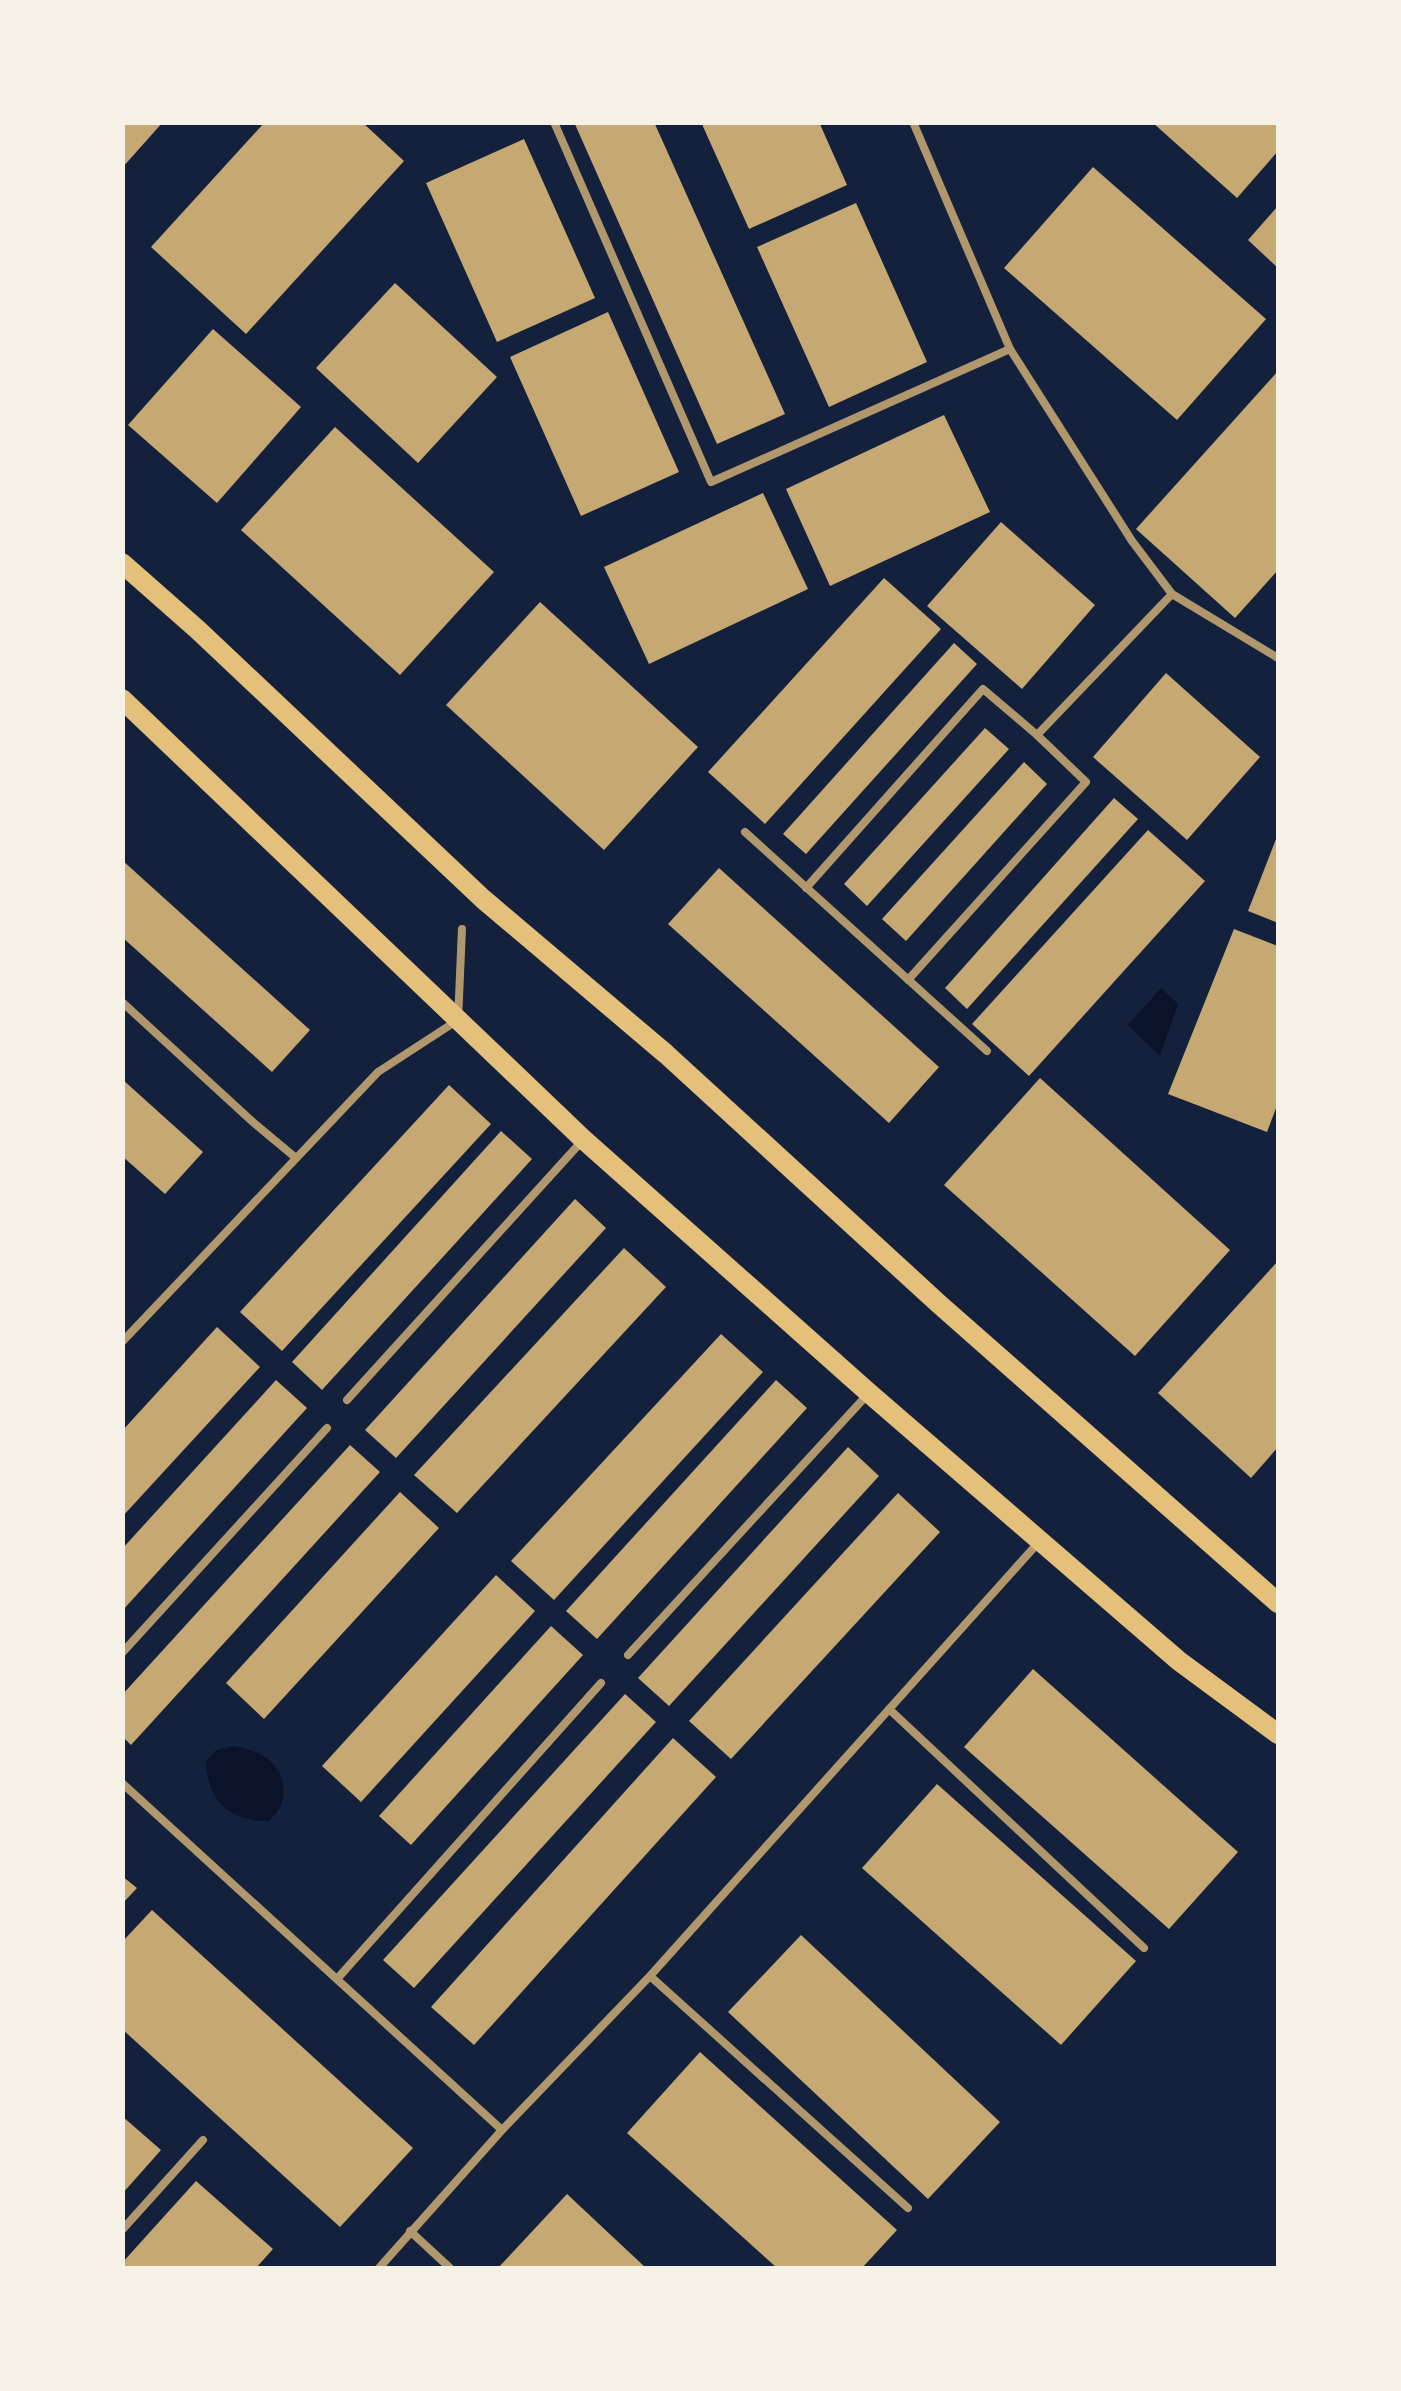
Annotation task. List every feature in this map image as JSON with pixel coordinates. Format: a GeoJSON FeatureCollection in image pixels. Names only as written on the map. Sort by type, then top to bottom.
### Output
{"type":"FeatureCollection","features":[{"type":"Feature","properties":{"kind":"main road"},"geometry":{"type":"LineString","coordinates":[[122,563],[484,898],[666,1054],[939,1304],[1278,1603]]}},
{"type":"Feature","properties":{"kind":"main road"},"geometry":{"type":"LineString","coordinates":[[122,700],[584,1139],[1179,1661],[1278,1734]]}},
{"type":"Feature","properties":{"kind":"lane"},"geometry":{"type":"LineString","coordinates":[[554,122],[711,482],[1010,349]]}},
{"type":"Feature","properties":{"kind":"lane"},"geometry":{"type":"LineString","coordinates":[[913,122],[1010,349],[1132,540],[1172,594],[1278,658]]}},
{"type":"Feature","properties":{"kind":"lane"},"geometry":{"type":"LineString","coordinates":[[1038,735],[1172,594]]}},
{"type":"Feature","properties":{"kind":"lane"},"geometry":{"type":"LineString","coordinates":[[806,888],[983,689],[1038,735],[1086,782],[908,980]]}},
{"type":"Feature","properties":{"kind":"lane"},"geometry":{"type":"LineString","coordinates":[[745,832],[988,1050]]}},
{"type":"Feature","properties":{"kind":"lane"},"geometry":{"type":"LineString","coordinates":[[122,1342],[378,1072],[458,1020],[462,929]]}},
{"type":"Feature","properties":{"kind":"lane"},"geometry":{"type":"LineString","coordinates":[[122,1002],[296,1158]]}},
{"type":"Feature","properties":{"kind":"lane"},"geometry":{"type":"LineString","coordinates":[[347,1400],[584,1139]]}},
{"type":"Feature","properties":{"kind":"lane"},"geometry":{"type":"LineString","coordinates":[[628,1656],[869,1393]]}},
{"type":"Feature","properties":{"kind":"lane"},"geometry":{"type":"LineString","coordinates":[[122,1653],[327,1428]]}},
{"type":"Feature","properties":{"kind":"lane"},"geometry":{"type":"LineString","coordinates":[[379,2268],[502,2130],[650,1976],[1040,1541]]}},
{"type":"Feature","properties":{"kind":"lane"},"geometry":{"type":"LineString","coordinates":[[337,1980],[601,1683]]}},
{"type":"Feature","properties":{"kind":"lane"},"geometry":{"type":"LineString","coordinates":[[889,1710],[1144,1948]]}},
{"type":"Feature","properties":{"kind":"lane"},"geometry":{"type":"LineString","coordinates":[[122,1783],[502,2130]]}},
{"type":"Feature","properties":{"kind":"lane"},"geometry":{"type":"LineString","coordinates":[[650,1976],[908,2208]]}},
{"type":"Feature","properties":{"kind":"lane"},"geometry":{"type":"LineString","coordinates":[[122,2230],[203,2140]]}},
{"type":"Feature","properties":{"kind":"lane"},"geometry":{"type":"LineString","coordinates":[[410,2232],[450,2268]]}},
{"type":"Feature","properties":{"kind":"water"},"geometry":{"type":"Polygon","coordinates":[[[1161,988],[1178,1004],[1160,1056],[1128,1025],[1161,988]]]}},
{"type":"Feature","properties":{"kind":"water"},"geometry":{"type":"Polygon","coordinates":[[[233,1746],[263,1756],[281,1777],[283,1800],[269,1821],[232,1813],[211,1788],[206,1761],[216,1750],[233,1746]]]}},
{"type":"Feature","properties":{"kind":"building"},"geometry":{"type":"Polygon","coordinates":[[[122,122],[163,122],[122,168],[122,122]]]}},
{"type":"Feature","properties":{"kind":"building"},"geometry":{"type":"Polygon","coordinates":[[[265,122],[362,122],[404,161],[246,334],[151,247],[265,122]]]}},
{"type":"Feature","properties":{"kind":"building"},"geometry":{"type":"Polygon","coordinates":[[[574,122],[654,122],[785,414],[717,444],[574,122]]]}},
{"type":"Feature","properties":{"kind":"building"},"geometry":{"type":"Polygon","coordinates":[[[701,122],[819,122],[847,185],[749,229],[701,122]]]}},
{"type":"Feature","properties":{"kind":"building"},"geometry":{"type":"Polygon","coordinates":[[[1152,122],[1278,122],[1278,151],[1237,198],[1152,122]]]}},
{"type":"Feature","properties":{"kind":"building"},"geometry":{"type":"Polygon","coordinates":[[[524,139],[595,298],[497,342],[426,183],[524,139]]]}},
{"type":"Feature","properties":{"kind":"building"},"geometry":{"type":"Polygon","coordinates":[[[1093,167],[1266,319],[1177,420],[1004,268],[1093,167]]]}},
{"type":"Feature","properties":{"kind":"building"},"geometry":{"type":"Polygon","coordinates":[[[856,203],[927,362],[829,407],[757,247],[856,203]]]}},
{"type":"Feature","properties":{"kind":"building"},"geometry":{"type":"Polygon","coordinates":[[[1278,206],[1278,268],[1248,240],[1278,206]]]}},
{"type":"Feature","properties":{"kind":"building"},"geometry":{"type":"Polygon","coordinates":[[[395,283],[497,377],[418,463],[316,368],[395,283]]]}},
{"type":"Feature","properties":{"kind":"building"},"geometry":{"type":"Polygon","coordinates":[[[608,312],[679,472],[581,516],[510,357],[608,312]]]}},
{"type":"Feature","properties":{"kind":"building"},"geometry":{"type":"Polygon","coordinates":[[[213,329],[301,407],[217,503],[128,425],[213,329]]]}},
{"type":"Feature","properties":{"kind":"building"},"geometry":{"type":"Polygon","coordinates":[[[1278,371],[1278,570],[1235,618],[1136,529],[1278,371]]]}},
{"type":"Feature","properties":{"kind":"building"},"geometry":{"type":"Polygon","coordinates":[[[944,415],[990,512],[830,586],[786,489],[944,415]]]}},
{"type":"Feature","properties":{"kind":"building"},"geometry":{"type":"Polygon","coordinates":[[[335,427],[494,572],[400,675],[241,530],[335,427]]]}},
{"type":"Feature","properties":{"kind":"building"},"geometry":{"type":"Polygon","coordinates":[[[763,493],[808,589],[649,664],[604,567],[763,493]]]}},
{"type":"Feature","properties":{"kind":"building"},"geometry":{"type":"Polygon","coordinates":[[[1001,522],[1095,605],[1022,689],[927,606],[1001,522]]]}},
{"type":"Feature","properties":{"kind":"building"},"geometry":{"type":"Polygon","coordinates":[[[884,578],[941,629],[765,824],[708,772],[884,578]]]}},
{"type":"Feature","properties":{"kind":"building"},"geometry":{"type":"Polygon","coordinates":[[[540,602],[698,747],[604,850],[446,705],[540,602]]]}},
{"type":"Feature","properties":{"kind":"building"},"geometry":{"type":"Polygon","coordinates":[[[954,643],[977,664],[806,854],[783,834],[954,643]]]}},
{"type":"Feature","properties":{"kind":"building"},"geometry":{"type":"Polygon","coordinates":[[[1166,673],[1260,757],[1187,840],[1093,757],[1166,673]]]}},
{"type":"Feature","properties":{"kind":"building"},"geometry":{"type":"Polygon","coordinates":[[[985,728],[1009,749],[867,906],[844,884],[985,728]]]}},
{"type":"Feature","properties":{"kind":"building"},"geometry":{"type":"Polygon","coordinates":[[[1024,762],[1047,784],[906,941],[882,919],[1024,762]]]}},
{"type":"Feature","properties":{"kind":"building"},"geometry":{"type":"Polygon","coordinates":[[[1114,798],[1138,819],[967,1009],[945,988],[1114,798]]]}},
{"type":"Feature","properties":{"kind":"building"},"geometry":{"type":"Polygon","coordinates":[[[1148,830],[1205,881],[1029,1076],[972,1024],[1148,830]]]}},
{"type":"Feature","properties":{"kind":"building"},"geometry":{"type":"Polygon","coordinates":[[[1278,834],[1278,923],[1248,911],[1278,834]]]}},
{"type":"Feature","properties":{"kind":"building"},"geometry":{"type":"Polygon","coordinates":[[[122,860],[310,1030],[272,1072],[122,937],[122,860]]]}},
{"type":"Feature","properties":{"kind":"building"},"geometry":{"type":"Polygon","coordinates":[[[719,868],[939,1067],[889,1123],[668,924],[719,868]]]}},
{"type":"Feature","properties":{"kind":"building"},"geometry":{"type":"Polygon","coordinates":[[[1234,929],[1278,946],[1278,1103],[1267,1132],[1168,1094],[1234,929]]]}},
{"type":"Feature","properties":{"kind":"building"},"geometry":{"type":"Polygon","coordinates":[[[1040,1078],[1230,1250],[1135,1356],[944,1185],[1040,1078]]]}},
{"type":"Feature","properties":{"kind":"building"},"geometry":{"type":"Polygon","coordinates":[[[122,1079],[203,1152],[165,1194],[122,1156],[122,1079]]]}},
{"type":"Feature","properties":{"kind":"building"},"geometry":{"type":"Polygon","coordinates":[[[449,1085],[491,1124],[282,1351],[240,1312],[449,1085]]]}},
{"type":"Feature","properties":{"kind":"building"},"geometry":{"type":"Polygon","coordinates":[[[501,1131],[532,1159],[322,1390],[292,1362],[501,1131]]]}},
{"type":"Feature","properties":{"kind":"building"},"geometry":{"type":"Polygon","coordinates":[[[575,1199],[606,1228],[396,1458],[365,1430],[575,1199]]]}},
{"type":"Feature","properties":{"kind":"building"},"geometry":{"type":"Polygon","coordinates":[[[624,1248],[666,1287],[457,1513],[414,1475],[624,1248]]]}},
{"type":"Feature","properties":{"kind":"building"},"geometry":{"type":"Polygon","coordinates":[[[1278,1261],[1278,1447],[1251,1478],[1158,1393],[1278,1261]]]}},
{"type":"Feature","properties":{"kind":"building"},"geometry":{"type":"Polygon","coordinates":[[[217,1327],[260,1367],[122,1517],[122,1431],[217,1327]]]}},
{"type":"Feature","properties":{"kind":"building"},"geometry":{"type":"Polygon","coordinates":[[[721,1334],[763,1372],[554,1600],[511,1561],[721,1334]]]}},
{"type":"Feature","properties":{"kind":"building"},"geometry":{"type":"Polygon","coordinates":[[[276,1380],[307,1408],[122,1611],[122,1549],[276,1380]]]}},
{"type":"Feature","properties":{"kind":"building"},"geometry":{"type":"Polygon","coordinates":[[[776,1380],[807,1408],[597,1639],[566,1611],[776,1380]]]}},
{"type":"Feature","properties":{"kind":"building"},"geometry":{"type":"Polygon","coordinates":[[[350,1445],[380,1472],[131,1745],[122,1736],[122,1695],[350,1445]]]}},
{"type":"Feature","properties":{"kind":"building"},"geometry":{"type":"Polygon","coordinates":[[[848,1447],[879,1476],[669,1706],[638,1678],[848,1447]]]}},
{"type":"Feature","properties":{"kind":"building"},"geometry":{"type":"Polygon","coordinates":[[[400,1492],[439,1528],[264,1719],[226,1683],[400,1492]]]}},
{"type":"Feature","properties":{"kind":"building"},"geometry":{"type":"Polygon","coordinates":[[[898,1493],[940,1532],[731,1759],[689,1721],[898,1493]]]}},
{"type":"Feature","properties":{"kind":"building"},"geometry":{"type":"Polygon","coordinates":[[[496,1575],[535,1611],[361,1802],[322,1766],[496,1575]]]}},
{"type":"Feature","properties":{"kind":"building"},"geometry":{"type":"Polygon","coordinates":[[[551,1626],[583,1655],[411,1845],[379,1816],[551,1626]]]}},
{"type":"Feature","properties":{"kind":"building"},"geometry":{"type":"Polygon","coordinates":[[[1033,1669],[1238,1852],[1169,1929],[964,1747],[1033,1669]]]}},
{"type":"Feature","properties":{"kind":"building"},"geometry":{"type":"Polygon","coordinates":[[[625,1694],[656,1722],[414,1988],[383,1960],[625,1694]]]}},
{"type":"Feature","properties":{"kind":"building"},"geometry":{"type":"Polygon","coordinates":[[[673,1738],[716,1777],[474,2045],[431,2007],[673,1738]]]}},
{"type":"Feature","properties":{"kind":"building"},"geometry":{"type":"Polygon","coordinates":[[[937,1784],[1136,1961],[1061,2045],[862,1868],[937,1784]]]}},
{"type":"Feature","properties":{"kind":"building"},"geometry":{"type":"Polygon","coordinates":[[[122,1876],[137,1888],[122,1904],[122,1876]]]}},
{"type":"Feature","properties":{"kind":"building"},"geometry":{"type":"Polygon","coordinates":[[[152,1910],[413,2148],[340,2227],[122,2029],[122,1942],[152,1910]]]}},
{"type":"Feature","properties":{"kind":"building"},"geometry":{"type":"Polygon","coordinates":[[[801,1935],[1000,2122],[928,2199],[728,2012],[801,1935]]]}},
{"type":"Feature","properties":{"kind":"building"},"geometry":{"type":"Polygon","coordinates":[[[700,2052],[897,2230],[862,2268],[777,2268],[627,2133],[700,2052]]]}},
{"type":"Feature","properties":{"kind":"building"},"geometry":{"type":"Polygon","coordinates":[[[122,2116],[161,2150],[122,2194],[122,2116]]]}},
{"type":"Feature","properties":{"kind":"building"},"geometry":{"type":"Polygon","coordinates":[[[196,2181],[273,2249],[256,2268],[122,2268],[122,2263],[196,2181]]]}},
{"type":"Feature","properties":{"kind":"building"},"geometry":{"type":"Polygon","coordinates":[[[567,2194],[646,2268],[498,2268],[567,2194]]]}}]}
